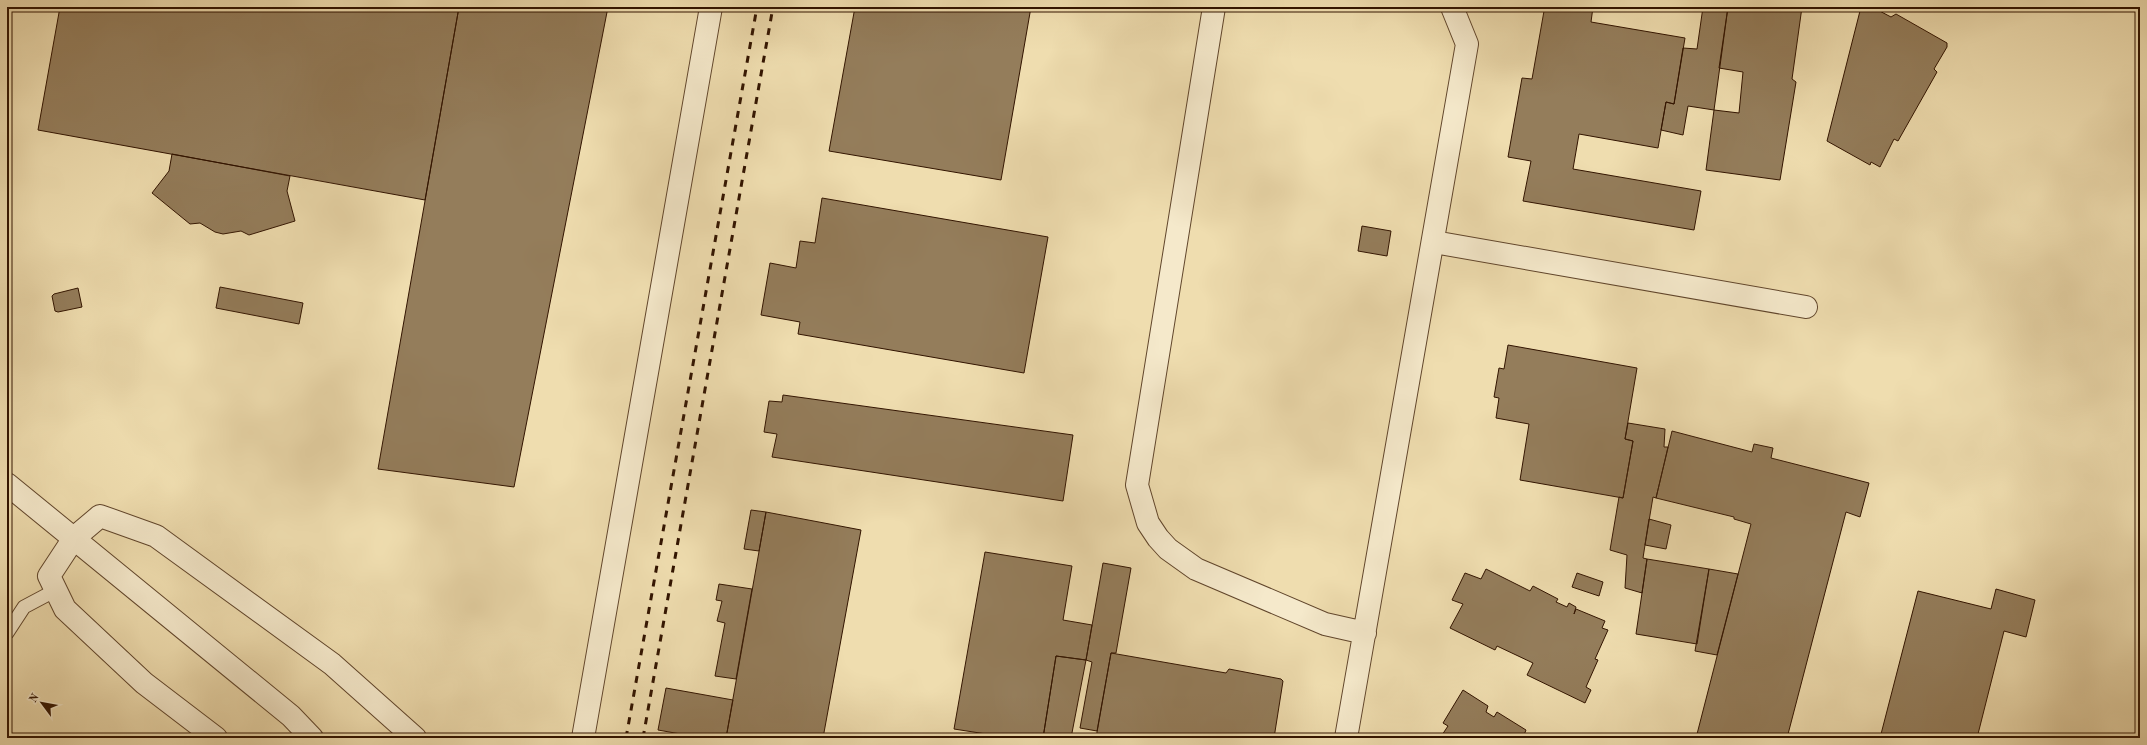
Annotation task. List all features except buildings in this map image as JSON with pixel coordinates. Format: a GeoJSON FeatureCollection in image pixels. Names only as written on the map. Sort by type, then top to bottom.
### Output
{"type":"FeatureCollection","features":[{"type":"Feature","properties":{"kind":"street"},"geometry":{"type":"LineString","coordinates":[[583,738],[711,7]]}},
{"type":"Feature","properties":{"kind":"street"},"geometry":{"type":"LineString","coordinates":[[1214,7],[1137,485],[1141,502],[1148,523],[1158,538],[1168,549],[1196,570],[1325,624],[1365,634]]}},
{"type":"Feature","properties":{"kind":"street"},"geometry":{"type":"LineString","coordinates":[[1346,738],[1434,242],[1467,44],[1452,7]]}},
{"type":"Feature","properties":{"kind":"street"},"geometry":{"type":"LineString","coordinates":[[1434,242],[1806,307]]}},
{"type":"Feature","properties":{"kind":"street"},"geometry":{"type":"LineString","coordinates":[[7,484],[291,716],[312,738]]}},
{"type":"Feature","properties":{"kind":"street"},"geometry":{"type":"LineString","coordinates":[[216,738],[144,682],[65,609],[49,576],[74,538],[100,516],[156,536],[332,664],[415,738]]}},
{"type":"Feature","properties":{"kind":"lane"},"geometry":{"type":"LineString","coordinates":[[7,633],[24,607],[56,590]]}},
{"type":"Feature","properties":{"kind":"railway"},"geometry":{"type":"LineString","coordinates":[[626,738],[757,7]]}},
{"type":"Feature","properties":{"kind":"railway"},"geometry":{"type":"LineString","coordinates":[[643,738],[773,7]]}}]}
